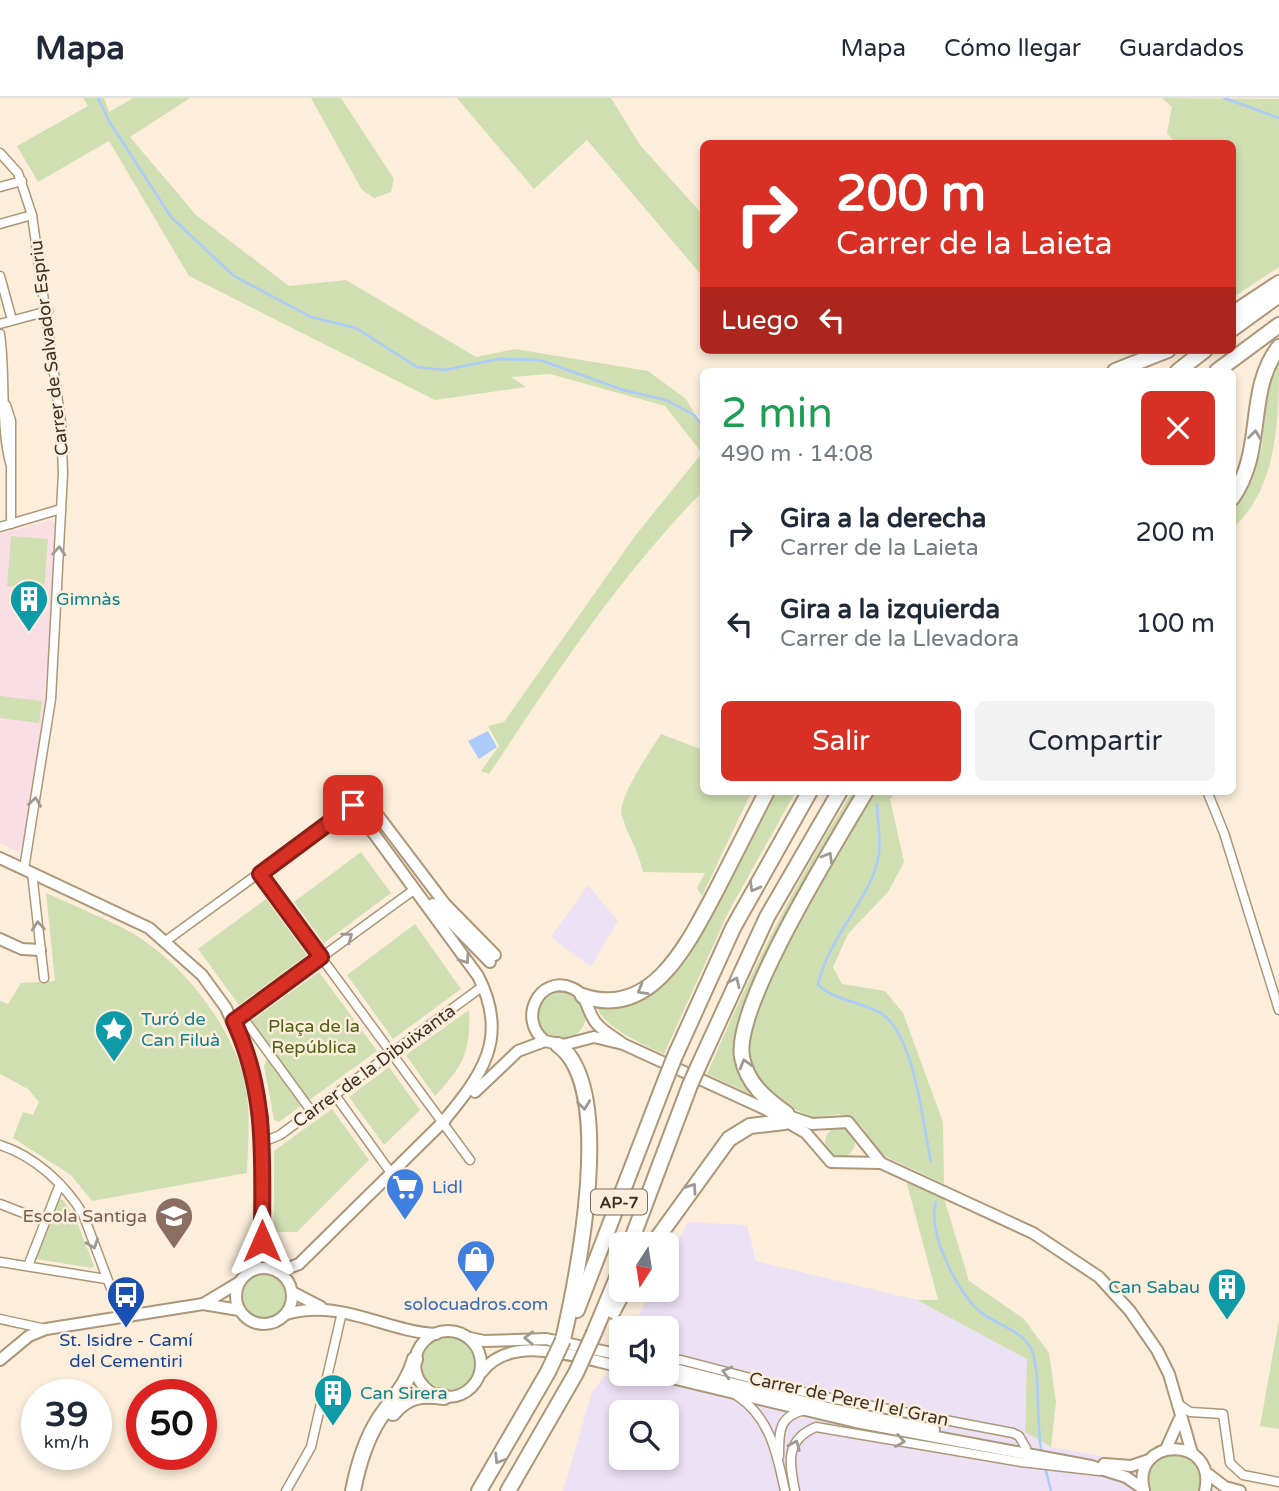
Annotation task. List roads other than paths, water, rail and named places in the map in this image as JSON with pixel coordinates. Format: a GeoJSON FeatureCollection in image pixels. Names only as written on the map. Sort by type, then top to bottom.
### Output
{"type":"FeatureCollection","features":[{"type":"Feature","properties":{"kind":"highway"},"geometry":{"type":"LineString","coordinates":[[1236,311],[1279,283]]}},
{"type":"Feature","properties":{"kind":"highway"},"geometry":{"type":"LineString","coordinates":[[1236,326],[1279,295]]}},
{"type":"Feature","properties":{"kind":"highway"},"geometry":{"type":"LineString","coordinates":[[1221,368],[1279,324]]}},
{"type":"Feature","properties":{"kind":"highway"},"geometry":{"type":"LineString","coordinates":[[1236,490],[1249,466],[1262,382],[1273,349],[1279,340]]}},
{"type":"Feature","properties":{"kind":"highway"},"geometry":{"type":"LineString","coordinates":[[1123,368],[1158,354]]}},
{"type":"Feature","properties":{"kind":"highway"},"geometry":{"type":"LineString","coordinates":[[1182,368],[1200,354]]}},
{"type":"Feature","properties":{"kind":"highway"},"geometry":{"type":"LineString","coordinates":[[583,996],[601,1001],[628,997],[667,972],[689,941],[765,795]]}},
{"type":"Feature","properties":{"kind":"highway","name":"AP-7"},"geometry":{"type":"LineString","coordinates":[[479,1491],[548,1372],[675,1056],[733,928],[808,795]]}},
{"type":"Feature","properties":{"kind":"highway","name":"AP-7"},"geometry":{"type":"LineString","coordinates":[[635,1232],[698,1066],[767,917],[837,795]]}},
{"type":"Feature","properties":{"kind":"highway"},"geometry":{"type":"LineString","coordinates":[[786,1118],[760,1093],[749,1078],[741,1049],[744,1027],[751,1004],[780,943],[864,795]]}},
{"type":"Feature","properties":{"kind":"highway"},"geometry":{"type":"LineString","coordinates":[[551,1043],[571,1056],[580,1075],[588,1157],[583,1244],[566,1331]]}},
{"type":"Feature","properties":{"kind":"highway"},"geometry":{"type":"LineString","coordinates":[[662,1232],[729,1139],[750,1126],[786,1118]]}},
{"type":"Feature","properties":{"kind":"highway"},"geometry":{"type":"LineString","coordinates":[[508,1491],[576,1373],[609,1298]]}},
{"type":"Feature","properties":{"kind":"highway"},"geometry":{"type":"LineString","coordinates":[[596,1330],[610,1318],[618,1302]]}},
{"type":"Feature","properties":{"kind":"highway"},"geometry":{"type":"LineString","coordinates":[[353,1491],[367,1442],[378,1421],[408,1380],[416,1356]]}},
{"type":"Feature","properties":{"kind":"highway"},"geometry":{"type":"LineString","coordinates":[[360,1491],[374,1447],[398,1407],[417,1395],[444,1397]]}},
{"type":"Feature","properties":{"kind":"main road"},"geometry":{"type":"LineString","coordinates":[[356,809],[368,818],[429,899],[492,959],[445,904],[364,797]]}},
{"type":"Feature","properties":{"kind":"main road"},"geometry":{"type":"LineString","coordinates":[[356,809],[483,986],[492,1020],[487,1060],[478,1079],[442,1123]]}},
{"type":"Feature","properties":{"kind":"main road"},"geometry":{"type":"LineString","coordinates":[[0,858],[133,918],[167,940],[202,975],[237,1018],[254,1072],[263,1142],[262,1241],[253,1270],[238,1283],[204,1304]]}},
{"type":"Feature","properties":{"kind":"main road"},"geometry":{"type":"LineString","coordinates":[[0,939],[22,949],[40,950]]}},
{"type":"Feature","properties":{"kind":"main road"},"geometry":{"type":"LineString","coordinates":[[286,1314],[299,1264],[518,1051],[531,1020],[536,999],[551,988],[570,987],[583,996],[599,1026],[623,1044]]}},
{"type":"Feature","properties":{"kind":"main road"},"geometry":{"type":"LineString","coordinates":[[578,1040],[587,1029],[591,1014]]}},
{"type":"Feature","properties":{"kind":"main road"},"geometry":{"type":"LineString","coordinates":[[531,1020],[534,1031],[551,1043]]}},
{"type":"Feature","properties":{"kind":"main road"},"geometry":{"type":"LineString","coordinates":[[518,1051],[551,1043],[599,1037],[623,1044],[786,1118],[812,1124],[848,1122],[881,1163]]}},
{"type":"Feature","properties":{"kind":"main road"},"geometry":{"type":"LineString","coordinates":[[786,1118],[806,1133],[831,1162],[861,1160],[881,1163],[1033,1233],[1099,1278],[1130,1311],[1157,1350],[1169,1374],[1192,1453],[1208,1474],[1225,1486],[1240,1491]]}},
{"type":"Feature","properties":{"kind":"main road"},"geometry":{"type":"LineString","coordinates":[[818,1148],[819,1134],[828,1124]]}},
{"type":"Feature","properties":{"kind":"main road"},"geometry":{"type":"LineString","coordinates":[[846,1163],[858,1154],[859,1133]]}},
{"type":"Feature","properties":{"kind":"main road"},"geometry":{"type":"LineString","coordinates":[[262,1241],[275,1271],[291,1289],[324,1308],[396,1324],[416,1332],[452,1332],[484,1341],[547,1339],[609,1352]]}},
{"type":"Feature","properties":{"kind":"main road"},"geometry":{"type":"LineString","coordinates":[[253,1270],[275,1271],[299,1264]]}},
{"type":"Feature","properties":{"kind":"main road"},"geometry":{"type":"LineString","coordinates":[[238,1283],[236,1294],[239,1310],[250,1321],[263,1324],[286,1314],[324,1308]]}},
{"type":"Feature","properties":{"kind":"main road"},"geometry":{"type":"LineString","coordinates":[[0,1360],[29,1336],[46,1329],[121,1315],[204,1304],[239,1310]]}},
{"type":"Feature","properties":{"kind":"main road"},"geometry":{"type":"LineString","coordinates":[[396,1324],[412,1340],[421,1383],[430,1392],[444,1397],[464,1394],[495,1357],[513,1352],[569,1356],[609,1364]]}},
{"type":"Feature","properties":{"kind":"main road"},"geometry":{"type":"LineString","coordinates":[[416,1356],[424,1342],[436,1334]]}},
{"type":"Feature","properties":{"kind":"main road"},"geometry":{"type":"LineString","coordinates":[[467,1337],[478,1349],[480,1374]]}},
{"type":"Feature","properties":{"kind":"main road"},"geometry":{"type":"LineString","coordinates":[[679,1367],[836,1410],[1049,1455],[1126,1477],[1143,1489]]}},
{"type":"Feature","properties":{"kind":"main road"},"geometry":{"type":"LineString","coordinates":[[679,1379],[908,1433],[1031,1451]]}},
{"type":"Feature","properties":{"kind":"main road"},"geometry":{"type":"LineString","coordinates":[[1049,1455],[1124,1467],[1149,1460],[1166,1449],[1181,1422]]}},
{"type":"Feature","properties":{"kind":"main road"},"geometry":{"type":"LineString","coordinates":[[1166,1449],[1192,1453]]}},
{"type":"Feature","properties":{"kind":"main road"},"geometry":{"type":"LineString","coordinates":[[1143,1489],[1143,1473],[1149,1460]]}},
{"type":"Feature","properties":{"kind":"main road"},"geometry":{"type":"LineString","coordinates":[[1205,1491],[1208,1474]]}},
{"type":"Feature","properties":{"kind":"street","name":"Carrer de Salvador Espriu"},"geometry":{"type":"LineString","coordinates":[[0,153],[12,164],[22,181],[32,215],[48,311],[61,423],[61,509],[51,699],[28,871],[44,978]]}},
{"type":"Feature","properties":{"kind":"street"},"geometry":{"type":"LineString","coordinates":[[0,187],[22,181]]}},
{"type":"Feature","properties":{"kind":"street"},"geometry":{"type":"LineString","coordinates":[[0,224],[32,215]]}},
{"type":"Feature","properties":{"kind":"street"},"geometry":{"type":"LineString","coordinates":[[0,276],[12,320]]}},
{"type":"Feature","properties":{"kind":"street"},"geometry":{"type":"LineString","coordinates":[[0,324],[48,311]]}},
{"type":"Feature","properties":{"kind":"street"},"geometry":{"type":"LineString","coordinates":[[0,334],[4,363],[4,400],[11,421],[11,524]]}},
{"type":"Feature","properties":{"kind":"street"},"geometry":{"type":"LineString","coordinates":[[0,527],[61,509]]}},
{"type":"Feature","properties":{"kind":"street"},"geometry":{"type":"LineString","coordinates":[[1210,795],[1279,1010]]}},
{"type":"Feature","properties":{"kind":"street"},"geometry":{"type":"LineString","coordinates":[[167,940],[356,809],[364,797]]}},
{"type":"Feature","properties":{"kind":"street"},"geometry":{"type":"LineString","coordinates":[[260,874],[470,1160]]}},
{"type":"Feature","properties":{"kind":"street"},"geometry":{"type":"LineString","coordinates":[[312,1112],[237,1018],[415,889]]}},
{"type":"Feature","properties":{"kind":"street","name":"Carrer de la Dibuixanta"},"geometry":{"type":"LineString","coordinates":[[263,1142],[280,1135],[483,986]]}},
{"type":"Feature","properties":{"kind":"street"},"geometry":{"type":"LineString","coordinates":[[335,1095],[391,1173]]}},
{"type":"Feature","properties":{"kind":"street"},"geometry":{"type":"LineString","coordinates":[[0,1145],[27,1158],[60,1184],[83,1214],[121,1315]]}},
{"type":"Feature","properties":{"kind":"street"},"geometry":{"type":"LineString","coordinates":[[28,1266],[60,1184]]}},
{"type":"Feature","properties":{"kind":"street"},"geometry":{"type":"LineString","coordinates":[[0,1204],[44,1221]]}},
{"type":"Feature","properties":{"kind":"street"},"geometry":{"type":"LineString","coordinates":[[0,1262],[106,1279]]}},
{"type":"Feature","properties":{"kind":"street"},"geometry":{"type":"LineString","coordinates":[[286,1491],[311,1447],[342,1312]]}},
{"type":"Feature","properties":{"kind":"street"},"geometry":{"type":"LineString","coordinates":[[0,1319],[46,1329]]}},
{"type":"Feature","properties":{"kind":"street"},"geometry":{"type":"LineString","coordinates":[[730,1391],[755,1409],[768,1427],[785,1491]]}},
{"type":"Feature","properties":{"kind":"street"},"geometry":{"type":"LineString","coordinates":[[1177,1403],[1190,1412],[1223,1414],[1226,1420],[1226,1454],[1234,1468],[1243,1475],[1279,1482]]}},
{"type":"Feature","properties":{"kind":"street"},"geometry":{"type":"LineString","coordinates":[[779,1466],[779,1431],[782,1423],[787,1416],[805,1410]]}},
{"type":"Feature","properties":{"kind":"street"},"geometry":{"type":"LineString","coordinates":[[1181,1422],[1201,1413]]}},
{"type":"Feature","properties":{"kind":"street"},"geometry":{"type":"LineString","coordinates":[[795,1491],[791,1453],[800,1434],[816,1427],[834,1427],[1021,1462],[1089,1472],[1108,1471]]}},
{"type":"Feature","properties":{"kind":"water"},"geometry":{"type":"Polygon","coordinates":[[[488,731],[497,747],[479,759],[468,741],[488,731]]]}},
{"type":"Feature","properties":{"kind":"waterway"},"geometry":{"type":"LineString","coordinates":[[98,98],[109,121],[171,217],[234,276],[311,317],[356,328],[417,367],[445,370],[498,359],[540,360],[623,390],[666,400],[694,415],[700,423]]}},
{"type":"Feature","properties":{"kind":"waterway"},"geometry":{"type":"LineString","coordinates":[[1224,98],[1279,118]]}},
{"type":"Feature","properties":{"kind":"waterway"},"geometry":{"type":"LineString","coordinates":[[877,804],[879,853],[875,869],[869,885],[831,950],[818,985],[833,995],[882,1014],[893,1025],[902,1041],[916,1082],[931,1162]]}},
{"type":"Feature","properties":{"kind":"waterway"},"geometry":{"type":"LineString","coordinates":[[936,1202],[934,1214],[940,1244],[961,1288],[978,1310],[1019,1335],[1034,1356],[1042,1454]]}},
{"type":"Feature","properties":{"kind":"waterway"},"geometry":{"type":"LineString","coordinates":[[1045,1467],[1051,1491]]}},
{"type":"Feature","properties":{"kind":"place","name":"Gimnàs"},"geometry":{"type":"Point","coordinates":[29,633]}},
{"type":"Feature","properties":{"kind":"place","name":"Turó de Can Filuà"},"geometry":{"type":"Point","coordinates":[114,1063]}},
{"type":"Feature","properties":{"kind":"place","name":"Lidl"},"geometry":{"type":"Point","coordinates":[405,1221]}},
{"type":"Feature","properties":{"kind":"place","name":"Escola Santiga"},"geometry":{"type":"Point","coordinates":[174,1250]}},
{"type":"Feature","properties":{"kind":"place","name":"solocuadros.com"},"geometry":{"type":"Point","coordinates":[476,1293]}},
{"type":"Feature","properties":{"kind":"place","name":"Can Sabau"},"geometry":{"type":"Point","coordinates":[1227,1321]}},
{"type":"Feature","properties":{"kind":"place","name":"St. Isidre - Camí del Cementiri"},"geometry":{"type":"Point","coordinates":[126,1329]}},
{"type":"Feature","properties":{"kind":"place","name":"Can Sirera"},"geometry":{"type":"Point","coordinates":[333,1427]}},
{"type":"Feature","properties":{"kind":"park label","name":"Plaça de la República"},"geometry":{"type":"Point","coordinates":[314,1036]}}]}
